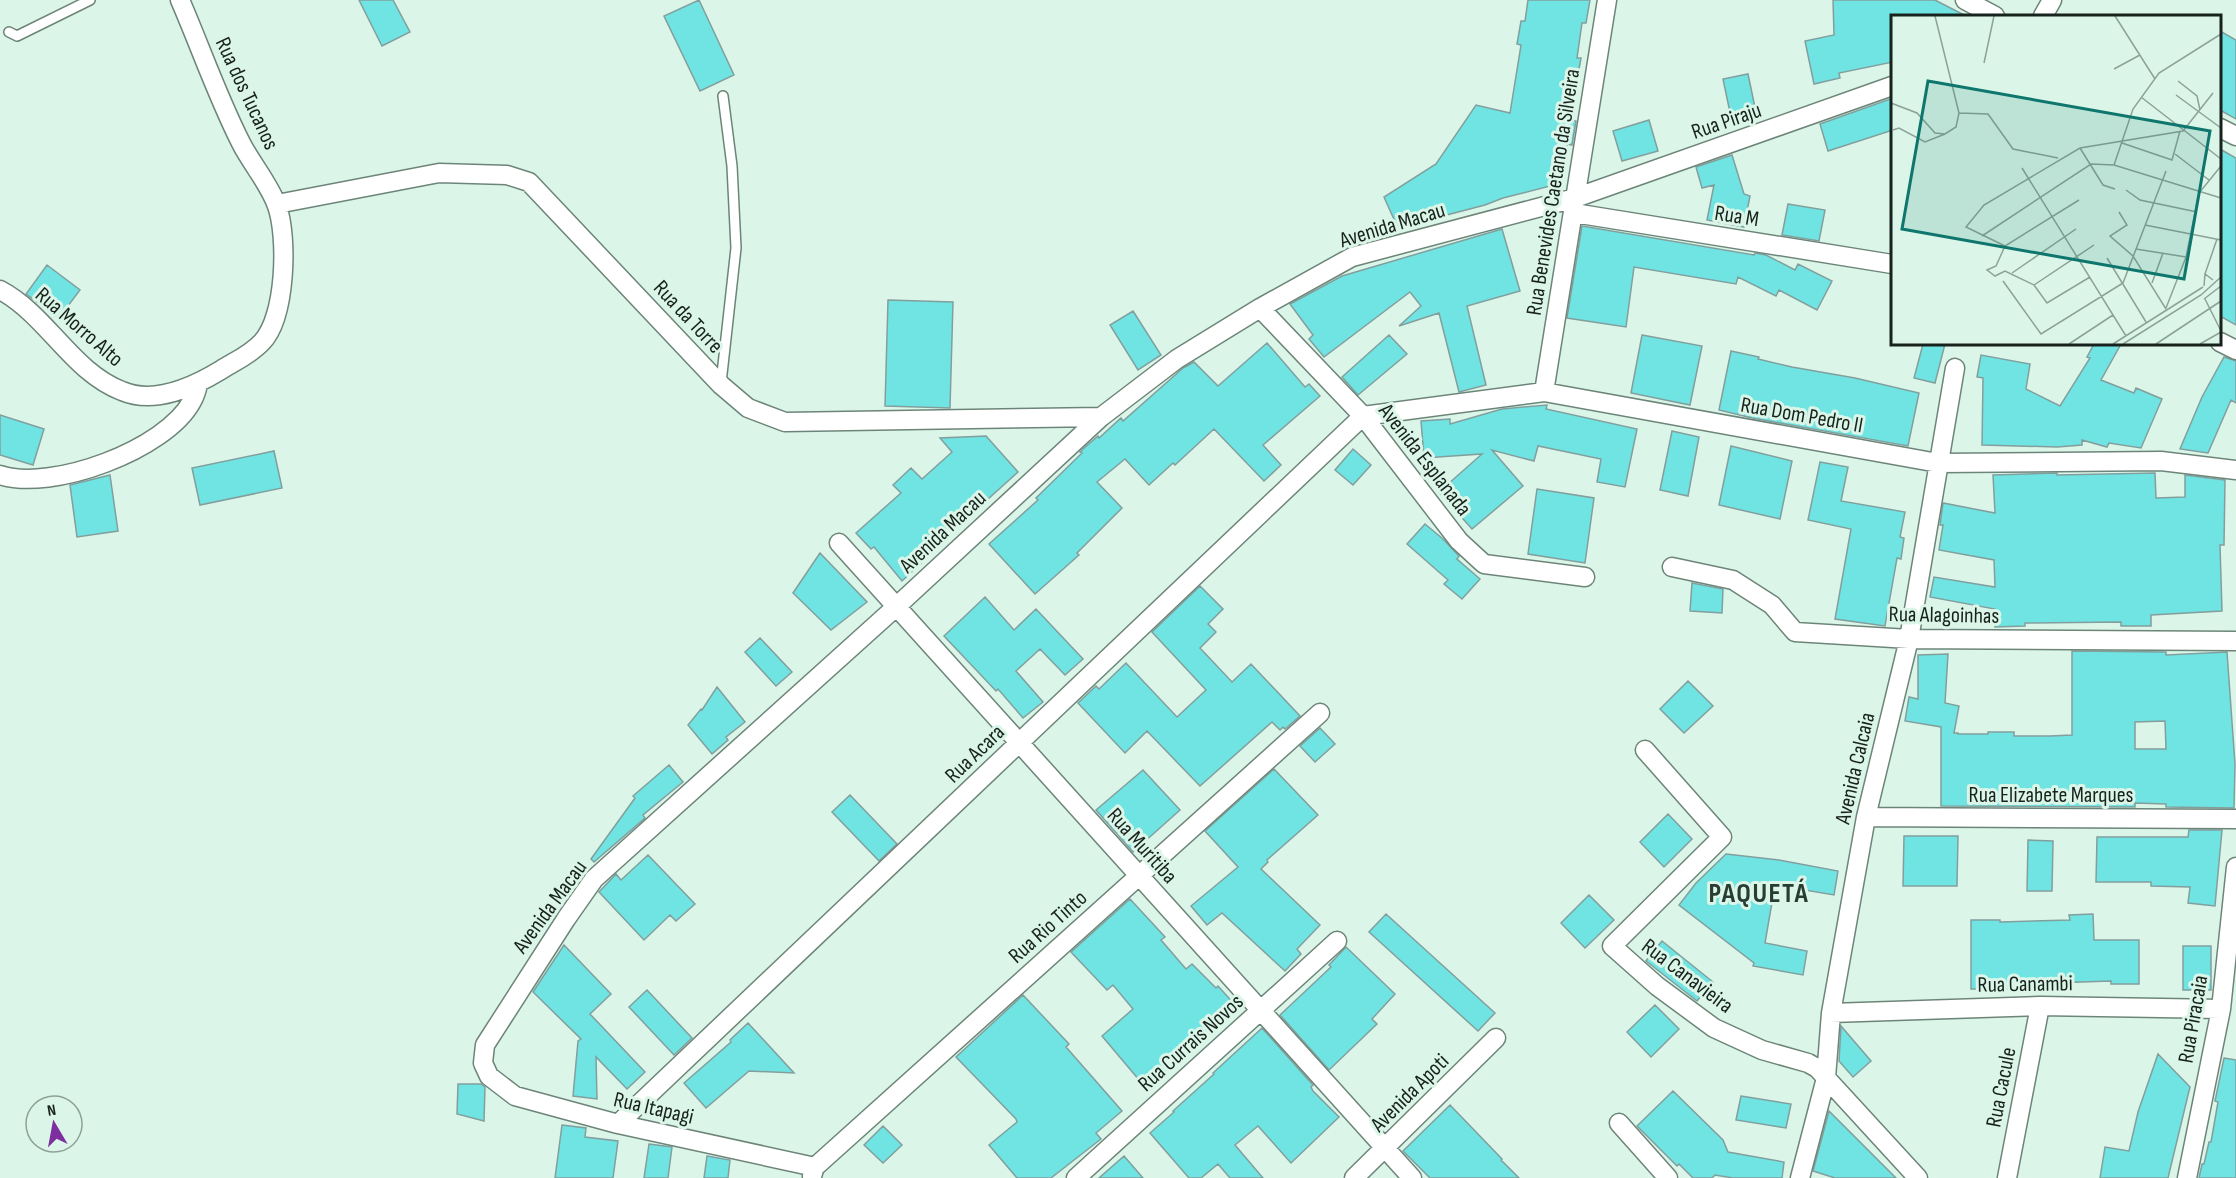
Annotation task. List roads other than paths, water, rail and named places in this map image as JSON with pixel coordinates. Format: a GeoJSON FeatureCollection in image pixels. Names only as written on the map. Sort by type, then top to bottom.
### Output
{"type":"FeatureCollection","features":[{"type":"Feature","properties":{"kind":"street","name":"Rua dos Tucanos"},"geometry":{"type":"LineString","coordinates":[[180,0],[240,142],[277,204]]}},
{"type":"Feature","properties":{"kind":"street","name":"Rua Benevides Caetano da Silveira"},"geometry":{"type":"LineString","coordinates":[[1545,392],[1607,0]]}},
{"type":"Feature","properties":{"kind":"street"},"geometry":{"type":"LineString","coordinates":[[1965,0],[1993,15]]}},
{"type":"Feature","properties":{"kind":"street"},"geometry":{"type":"LineString","coordinates":[[2044,15],[2052,0]]}},
{"type":"Feature","properties":{"kind":"street","name":"Rua Piraju"},"geometry":{"type":"LineString","coordinates":[[1574,206],[1891,87]]}},
{"type":"Feature","properties":{"kind":"street"},"geometry":{"type":"LineString","coordinates":[[2221,128],[2236,136]]}},
{"type":"Feature","properties":{"kind":"street","name":"Rua da Torre"},"geometry":{"type":"LineString","coordinates":[[277,204],[439,173],[507,175],[530,182],[721,385],[748,408],[784,422],[1101,417]]}},
{"type":"Feature","properties":{"kind":"street","name":"Rua Morro Alto"},"geometry":{"type":"LineString","coordinates":[[0,290],[37,318],[65,349],[97,377],[123,392],[141,395],[165,394],[198,384],[241,359],[261,343],[270,332],[276,316],[281,288],[282,228],[277,204]]}},
{"type":"Feature","properties":{"kind":"street","name":"Rua M"},"geometry":{"type":"LineString","coordinates":[[1574,206],[1891,264]]}},
{"type":"Feature","properties":{"kind":"street","name":"Avenida Macau"},"geometry":{"type":"LineString","coordinates":[[489,1076],[483,1063],[485,1045],[559,928],[594,879],[897,606],[1101,417],[1177,359],[1260,308],[1352,257],[1574,206]]}},
{"type":"Feature","properties":{"kind":"street","name":"Avenida Esplanada"},"geometry":{"type":"LineString","coordinates":[[1260,308],[1363,416],[1459,541],[1484,564],[1585,577]]}},
{"type":"Feature","properties":{"kind":"street"},"geometry":{"type":"LineString","coordinates":[[2221,342],[2236,350]]}},
{"type":"Feature","properties":{"kind":"street","name":"Avenida Calcaia"},"geometry":{"type":"LineString","coordinates":[[1800,1178],[1826,1078],[1831,1013],[1866,817],[1909,639],[1955,368]]}},
{"type":"Feature","properties":{"kind":"street"},"geometry":{"type":"LineString","coordinates":[[0,475],[37,479],[56,477],[78,473],[130,452],[150,441],[183,413],[192,402],[198,384]]}},
{"type":"Feature","properties":{"kind":"street","name":"Rua Dom Pedro II"},"geometry":{"type":"LineString","coordinates":[[1363,416],[1545,392],[1938,462],[2161,461],[2236,470]]}},
{"type":"Feature","properties":{"kind":"street","name":"Rua Acara"},"geometry":{"type":"LineString","coordinates":[[618,1124],[1363,416]]}},
{"type":"Feature","properties":{"kind":"street","name":"Rua Muritiba"},"geometry":{"type":"LineString","coordinates":[[839,543],[1138,877],[1262,1009],[1412,1178]]}},
{"type":"Feature","properties":{"kind":"street","name":"Rua Alagoinhas"},"geometry":{"type":"LineString","coordinates":[[1672,567],[1733,580],[1772,605],[1795,632],[1909,639],[2236,641]]}},
{"type":"Feature","properties":{"kind":"street","name":"Rua Rio Tinto"},"geometry":{"type":"LineString","coordinates":[[813,1172],[1320,714]]}},
{"type":"Feature","properties":{"kind":"street","name":"Rua Canavieira"},"geometry":{"type":"LineString","coordinates":[[1645,750],[1722,837],[1612,946],[1657,986],[1714,1028],[1762,1050],[1808,1063],[1817,1068],[1918,1178]]}},
{"type":"Feature","properties":{"kind":"street","name":"Rua Elizabete Marques"},"geometry":{"type":"LineString","coordinates":[[1866,817],[2236,819]]}},
{"type":"Feature","properties":{"kind":"street","name":"Rua Piracaia"},"geometry":{"type":"LineString","coordinates":[[2187,1178],[2221,1009],[2236,867]]}},
{"type":"Feature","properties":{"kind":"street","name":"Rua Currais Novos"},"geometry":{"type":"LineString","coordinates":[[1076,1178],[1337,941]]}},
{"type":"Feature","properties":{"kind":"street","name":"Rua Canambi"},"geometry":{"type":"LineString","coordinates":[[1831,1013],[2040,1006],[2221,1009]]}},
{"type":"Feature","properties":{"kind":"street","name":"Rua Cacule"},"geometry":{"type":"LineString","coordinates":[[2007,1178],[2040,1006]]}},
{"type":"Feature","properties":{"kind":"street","name":"Avenida Apoti"},"geometry":{"type":"LineString","coordinates":[[1354,1178],[1386,1149],[1496,1038]]}},
{"type":"Feature","properties":{"kind":"street","name":"Rua Itapagi"},"geometry":{"type":"LineString","coordinates":[[489,1076],[515,1096],[813,1172]]}},
{"type":"Feature","properties":{"kind":"street"},"geometry":{"type":"LineString","coordinates":[[1619,1123],[1668,1178]]}},
{"type":"Feature","properties":{"kind":"lane"},"geometry":{"type":"LineString","coordinates":[[9,32],[17,36],[90,0]]}},
{"type":"Feature","properties":{"kind":"lane"},"geometry":{"type":"LineString","coordinates":[[721,385],[736,248],[732,166],[723,96]]}},
{"type":"Feature","properties":{"kind":"district","name":"PAQUETÁ"},"geometry":{"type":"Point","coordinates":[1759,892]}}]}
